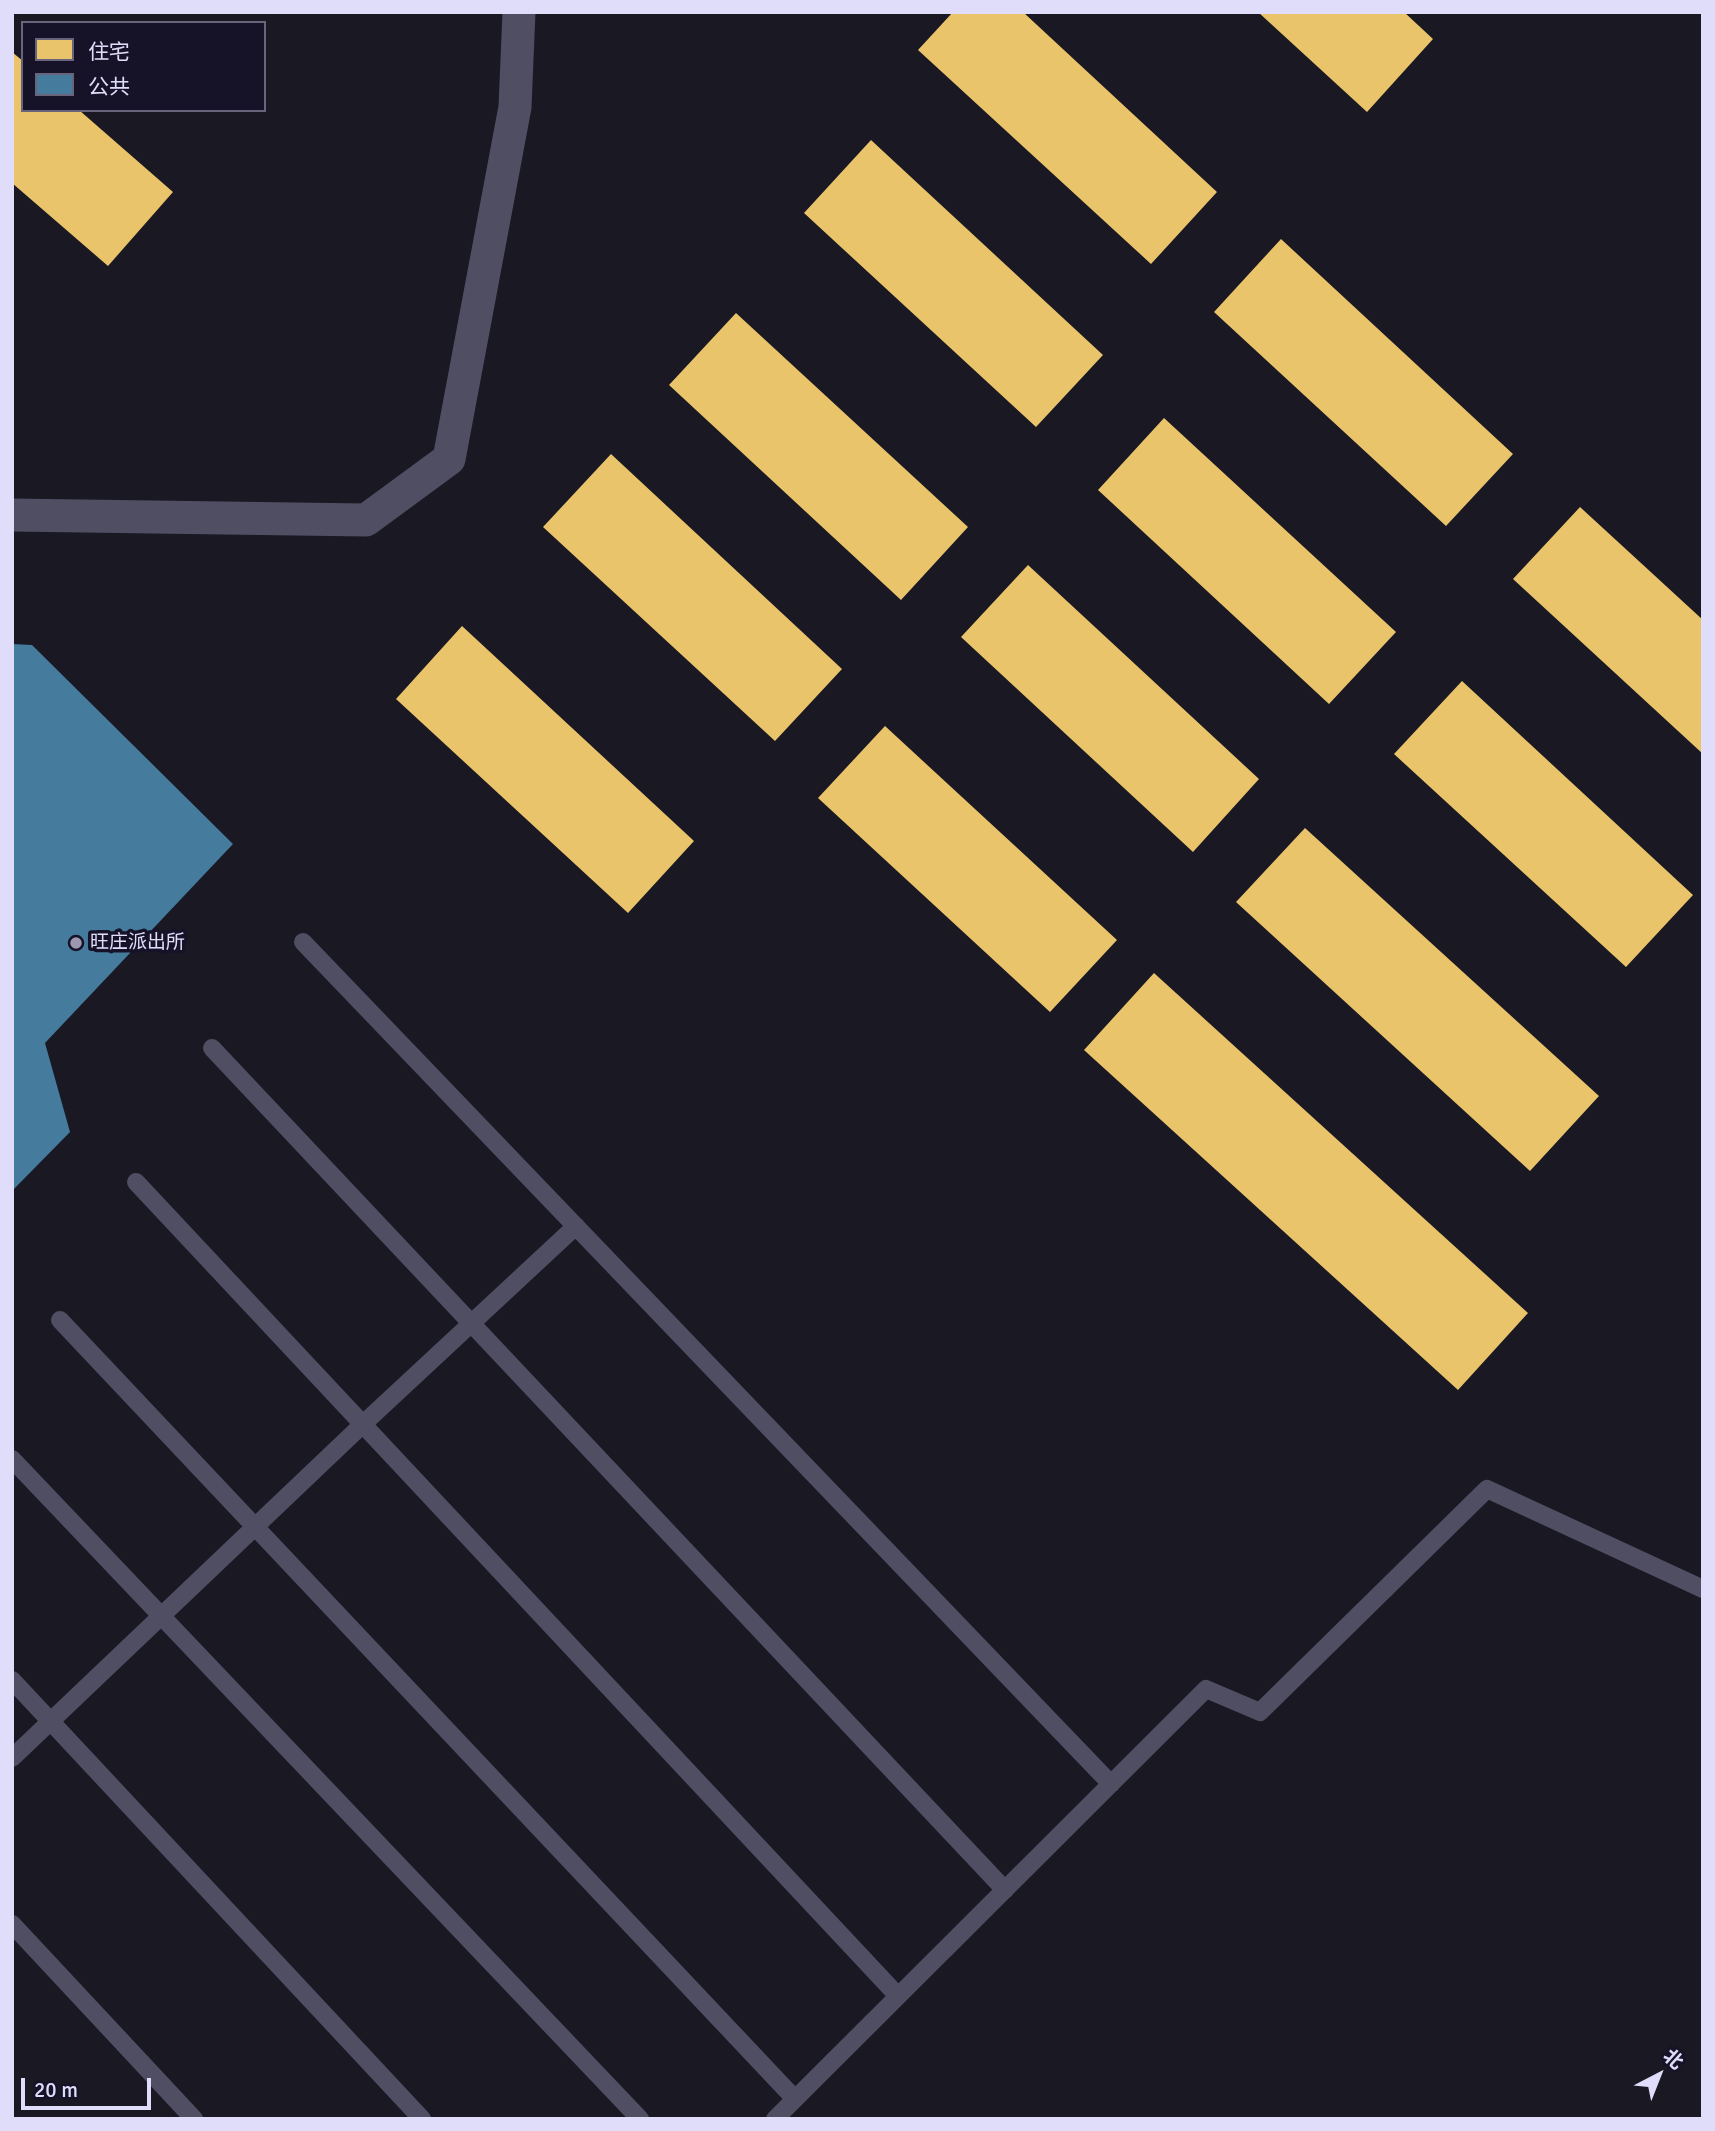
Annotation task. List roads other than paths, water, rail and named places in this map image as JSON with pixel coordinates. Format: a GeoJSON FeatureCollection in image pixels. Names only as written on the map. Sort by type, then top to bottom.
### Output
{"type":"FeatureCollection","features":[{"type":"Feature","properties":{"kind":"street"},"geometry":{"type":"LineString","coordinates":[[12,515],[366,520],[449,459],[515,107],[519,12]]}},
{"type":"Feature","properties":{"kind":"lane"},"geometry":{"type":"LineString","coordinates":[[303,942],[1111,1784]]}},
{"type":"Feature","properties":{"kind":"lane"},"geometry":{"type":"LineString","coordinates":[[212,1048],[1005,1890]]}},
{"type":"Feature","properties":{"kind":"lane"},"geometry":{"type":"LineString","coordinates":[[136,1182],[898,1996]]}},
{"type":"Feature","properties":{"kind":"lane"},"geometry":{"type":"LineString","coordinates":[[12,1758],[576,1226]]}},
{"type":"Feature","properties":{"kind":"lane"},"geometry":{"type":"LineString","coordinates":[[60,1320],[795,2099]]}},
{"type":"Feature","properties":{"kind":"lane"},"geometry":{"type":"LineString","coordinates":[[12,1459],[640,2119]]}},
{"type":"Feature","properties":{"kind":"lane"},"geometry":{"type":"LineString","coordinates":[[775,2119],[1206,1689],[1260,1712],[1487,1489],[1703,1589]]}},
{"type":"Feature","properties":{"kind":"lane"},"geometry":{"type":"LineString","coordinates":[[12,1680],[422,2119]]}},
{"type":"Feature","properties":{"kind":"lane"},"geometry":{"type":"LineString","coordinates":[[12,1924],[194,2119]]}},
{"type":"Feature","properties":{"kind":"place","name":"旺庄派出所"},"geometry":{"type":"Point","coordinates":[76,943]}}]}
